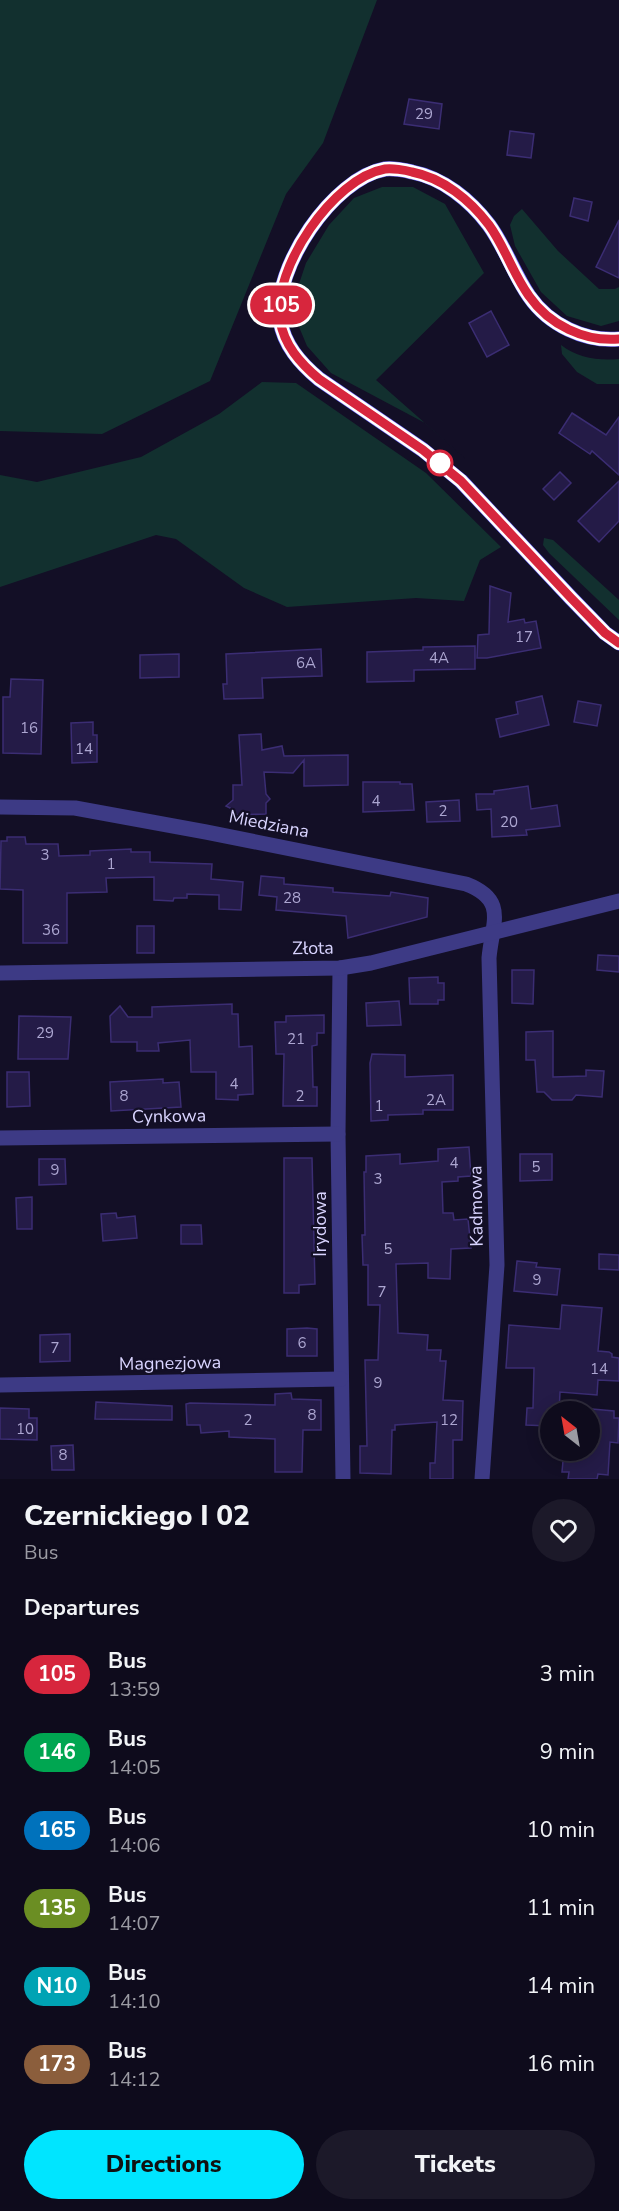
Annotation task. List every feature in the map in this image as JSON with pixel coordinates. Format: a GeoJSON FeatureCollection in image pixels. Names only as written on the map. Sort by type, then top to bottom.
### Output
{"type":"FeatureCollection","features":[{"type":"Feature","properties":{"kind":"street"},"geometry":{"type":"LineString","coordinates":[[619,339],[604,340],[577,334],[554,321],[530,297],[488,224],[452,187],[413,172],[385,169],[363,178],[337,196],[312,224],[293,256],[282,288],[280,318],[286,342],[308,369],[319,379],[423,450],[461,481],[584,612],[619,643]]}},
{"type":"Feature","properties":{"kind":"street","name":"Miedziana"},"geometry":{"type":"LineString","coordinates":[[0,807],[75,808],[466,884],[480,890],[490,898],[495,915],[494,932]]}},
{"type":"Feature","properties":{"kind":"street","name":"Złota"},"geometry":{"type":"LineString","coordinates":[[0,973],[340,968],[371,963],[619,901]]}},
{"type":"Feature","properties":{"kind":"street","name":"Kadmowa"},"geometry":{"type":"LineString","coordinates":[[482,1479],[497,1265],[489,958],[494,932]]}},
{"type":"Feature","properties":{"kind":"street","name":"Irydowa"},"geometry":{"type":"LineString","coordinates":[[340,968],[338,1134],[343,1479]]}},
{"type":"Feature","properties":{"kind":"street","name":"Cynkowa"},"geometry":{"type":"LineString","coordinates":[[0,1138],[338,1134]]}},
{"type":"Feature","properties":{"kind":"street","name":"Magnezjowa"},"geometry":{"type":"LineString","coordinates":[[0,1385],[340,1380]]}},
{"type":"Feature","properties":{"kind":"green space"},"geometry":{"type":"Polygon","coordinates":[[[0,0],[377,0],[323,143],[286,194],[210,381],[102,434],[0,431],[0,0]]]}},
{"type":"Feature","properties":{"kind":"green space"},"geometry":{"type":"Polygon","coordinates":[[[382,187],[413,187],[445,204],[484,273],[376,380],[425,423],[331,373],[307,346],[297,322],[296,293],[306,263],[329,225],[354,198],[382,187]]]}},
{"type":"Feature","properties":{"kind":"green space"},"geometry":{"type":"Polygon","coordinates":[[[522,209],[558,251],[599,289],[619,287],[619,321],[601,326],[567,316],[541,292],[515,246],[510,225],[514,216],[522,209]]]}},
{"type":"Feature","properties":{"kind":"green space"},"geometry":{"type":"Polygon","coordinates":[[[561,345],[588,358],[619,359],[619,384],[597,384],[577,372],[562,354],[561,345]]]}},
{"type":"Feature","properties":{"kind":"green space"},"geometry":{"type":"Polygon","coordinates":[[[262,382],[296,383],[426,473],[501,547],[480,560],[464,601],[416,598],[287,607],[244,588],[176,539],[156,535],[0,587],[0,475],[37,482],[141,457],[219,414],[262,382]]]}},
{"type":"Feature","properties":{"kind":"green space"},"geometry":{"type":"Polygon","coordinates":[[[544,538],[553,540],[619,600],[619,620],[549,553],[543,545],[544,538]]]}},
{"type":"Feature","properties":{"kind":"building"},"geometry":{"type":"Polygon","coordinates":[[[409,99],[442,104],[439,129],[404,124],[409,99]]]}},
{"type":"Feature","properties":{"kind":"building"},"geometry":{"type":"Polygon","coordinates":[[[510,131],[534,134],[531,158],[507,155],[510,131]]]}},
{"type":"Feature","properties":{"kind":"building"},"geometry":{"type":"Polygon","coordinates":[[[574,198],[592,202],[588,221],[570,216],[574,198]]]}},
{"type":"Feature","properties":{"kind":"building"},"geometry":{"type":"Polygon","coordinates":[[[619,220],[619,278],[596,267],[619,220]]]}},
{"type":"Feature","properties":{"kind":"building"},"geometry":{"type":"Polygon","coordinates":[[[491,311],[509,345],[487,357],[469,323],[491,311]]]}},
{"type":"Feature","properties":{"kind":"building"},"geometry":{"type":"Polygon","coordinates":[[[572,413],[606,435],[619,417],[619,475],[592,451],[590,454],[559,433],[572,413]]]}},
{"type":"Feature","properties":{"kind":"building"},"geometry":{"type":"Polygon","coordinates":[[[560,472],[571,483],[554,500],[543,489],[560,472]]]}},
{"type":"Feature","properties":{"kind":"building"},"geometry":{"type":"Polygon","coordinates":[[[619,481],[619,521],[599,542],[578,521],[619,481]]]}},
{"type":"Feature","properties":{"kind":"building"},"geometry":{"type":"Polygon","coordinates":[[[490,586],[511,593],[508,622],[524,619],[525,623],[536,621],[541,648],[477,658],[478,635],[489,634],[490,586]]]}},
{"type":"Feature","properties":{"kind":"building"},"geometry":{"type":"Polygon","coordinates":[[[475,646],[475,669],[414,670],[414,681],[367,682],[367,652],[423,650],[423,647],[475,646]]]}},
{"type":"Feature","properties":{"kind":"building"},"geometry":{"type":"Polygon","coordinates":[[[321,649],[322,676],[262,678],[263,698],[224,699],[223,684],[227,684],[226,654],[321,649]]]}},
{"type":"Feature","properties":{"kind":"building"},"geometry":{"type":"Polygon","coordinates":[[[179,654],[179,677],[140,678],[140,655],[179,654]]]}},
{"type":"Feature","properties":{"kind":"building"},"geometry":{"type":"Polygon","coordinates":[[[11,679],[43,680],[41,754],[3,753],[3,697],[10,697],[11,679]]]}},
{"type":"Feature","properties":{"kind":"building"},"geometry":{"type":"Polygon","coordinates":[[[542,696],[549,725],[500,737],[496,719],[518,714],[516,702],[542,696]]]}},
{"type":"Feature","properties":{"kind":"building"},"geometry":{"type":"Polygon","coordinates":[[[578,701],[601,705],[597,726],[574,722],[578,701]]]}},
{"type":"Feature","properties":{"kind":"building"},"geometry":{"type":"Polygon","coordinates":[[[93,722],[93,735],[97,735],[97,762],[72,763],[71,723],[93,722]]]}},
{"type":"Feature","properties":{"kind":"building"},"geometry":{"type":"Polygon","coordinates":[[[261,734],[262,750],[282,746],[284,756],[348,755],[348,785],[304,786],[304,760],[293,773],[264,772],[266,794],[270,799],[266,803],[266,814],[234,815],[234,810],[226,806],[233,800],[233,785],[242,785],[239,735],[261,734]]]}},
{"type":"Feature","properties":{"kind":"building"},"geometry":{"type":"Polygon","coordinates":[[[363,782],[412,784],[414,810],[363,812],[363,782]]]}},
{"type":"Feature","properties":{"kind":"building"},"geometry":{"type":"Polygon","coordinates":[[[528,786],[531,809],[557,805],[560,826],[526,830],[527,835],[492,837],[491,809],[477,810],[476,794],[494,794],[494,791],[528,786]]]}},
{"type":"Feature","properties":{"kind":"building"},"geometry":{"type":"Polygon","coordinates":[[[459,800],[460,821],[427,822],[426,802],[459,800]]]}},
{"type":"Feature","properties":{"kind":"building"},"geometry":{"type":"Polygon","coordinates":[[[7,837],[25,837],[26,844],[58,844],[59,856],[90,855],[90,851],[131,849],[131,852],[150,852],[150,862],[212,864],[211,879],[243,882],[241,910],[219,909],[219,895],[187,894],[187,898],[174,898],[173,901],[154,900],[154,877],[106,878],[107,892],[67,893],[67,943],[23,943],[23,890],[0,889],[1,841],[7,841],[7,837]]]}},
{"type":"Feature","properties":{"kind":"building"},"geometry":{"type":"Polygon","coordinates":[[[261,876],[284,878],[284,884],[333,888],[333,892],[390,896],[391,892],[428,898],[427,917],[348,938],[346,916],[276,910],[277,897],[259,895],[261,876]]]}},
{"type":"Feature","properties":{"kind":"building"},"geometry":{"type":"Polygon","coordinates":[[[137,926],[154,926],[154,953],[137,953],[137,926]]]}},
{"type":"Feature","properties":{"kind":"building"},"geometry":{"type":"Polygon","coordinates":[[[598,955],[619,956],[619,972],[597,970],[598,955]]]}},
{"type":"Feature","properties":{"kind":"building"},"geometry":{"type":"Polygon","coordinates":[[[512,970],[534,970],[533,1004],[512,1003],[512,970]]]}},
{"type":"Feature","properties":{"kind":"building"},"geometry":{"type":"Polygon","coordinates":[[[438,977],[438,983],[444,983],[444,1000],[438,1000],[438,1004],[410,1004],[409,978],[438,977]]]}},
{"type":"Feature","properties":{"kind":"building"},"geometry":{"type":"Polygon","coordinates":[[[399,1001],[401,1025],[367,1026],[366,1003],[399,1001]]]}},
{"type":"Feature","properties":{"kind":"building"},"geometry":{"type":"Polygon","coordinates":[[[232,1004],[232,1014],[238,1014],[239,1047],[252,1046],[253,1094],[238,1095],[238,1100],[216,1099],[216,1072],[191,1072],[190,1040],[158,1043],[159,1051],[137,1051],[137,1042],[111,1042],[110,1016],[120,1006],[128,1017],[152,1017],[152,1007],[232,1004]]]}},
{"type":"Feature","properties":{"kind":"building"},"geometry":{"type":"Polygon","coordinates":[[[324,1015],[324,1033],[317,1033],[317,1045],[312,1046],[313,1087],[317,1087],[317,1106],[283,1106],[284,1054],[276,1054],[275,1022],[286,1022],[286,1016],[324,1015]]]}},
{"type":"Feature","properties":{"kind":"building"},"geometry":{"type":"Polygon","coordinates":[[[19,1016],[71,1017],[68,1059],[18,1059],[19,1016]]]}},
{"type":"Feature","properties":{"kind":"building"},"geometry":{"type":"Polygon","coordinates":[[[553,1031],[553,1077],[586,1076],[586,1070],[604,1071],[602,1097],[576,1095],[572,1100],[552,1100],[544,1092],[537,1092],[535,1060],[526,1060],[526,1032],[553,1031]]]}},
{"type":"Feature","properties":{"kind":"building"},"geometry":{"type":"Polygon","coordinates":[[[372,1054],[405,1055],[405,1077],[453,1075],[453,1110],[423,1110],[423,1114],[388,1115],[388,1120],[371,1121],[370,1063],[372,1054]]]}},
{"type":"Feature","properties":{"kind":"building"},"geometry":{"type":"Polygon","coordinates":[[[7,1072],[29,1072],[30,1106],[7,1107],[7,1072]]]}},
{"type":"Feature","properties":{"kind":"building"},"geometry":{"type":"Polygon","coordinates":[[[163,1079],[163,1083],[179,1082],[181,1107],[111,1111],[110,1082],[163,1079]]]}},
{"type":"Feature","properties":{"kind":"building"},"geometry":{"type":"Polygon","coordinates":[[[469,1147],[471,1176],[458,1177],[458,1181],[442,1182],[443,1213],[453,1213],[454,1220],[468,1219],[471,1248],[451,1249],[450,1279],[428,1278],[428,1263],[396,1264],[398,1333],[428,1335],[427,1350],[441,1350],[440,1361],[446,1361],[443,1400],[463,1401],[462,1440],[453,1440],[453,1479],[430,1479],[430,1463],[435,1463],[437,1422],[395,1425],[395,1430],[392,1430],[391,1474],[360,1473],[360,1446],[367,1446],[365,1360],[378,1360],[380,1305],[368,1305],[368,1265],[363,1265],[362,1235],[365,1235],[366,1156],[400,1154],[400,1164],[438,1161],[438,1149],[469,1147]]]}},
{"type":"Feature","properties":{"kind":"building"},"geometry":{"type":"Polygon","coordinates":[[[520,1154],[552,1154],[552,1180],[520,1181],[520,1154]]]}},
{"type":"Feature","properties":{"kind":"building"},"geometry":{"type":"Polygon","coordinates":[[[284,1158],[312,1158],[315,1284],[299,1285],[299,1293],[284,1293],[284,1158]]]}},
{"type":"Feature","properties":{"kind":"building"},"geometry":{"type":"Polygon","coordinates":[[[39,1159],[65,1159],[66,1184],[39,1185],[39,1159]]]}},
{"type":"Feature","properties":{"kind":"building"},"geometry":{"type":"Polygon","coordinates":[[[32,1197],[32,1229],[17,1229],[16,1198],[32,1197]]]}},
{"type":"Feature","properties":{"kind":"building"},"geometry":{"type":"Polygon","coordinates":[[[116,1213],[117,1218],[135,1216],[137,1238],[103,1241],[101,1214],[116,1213]]]}},
{"type":"Feature","properties":{"kind":"building"},"geometry":{"type":"Polygon","coordinates":[[[181,1225],[201,1225],[202,1244],[181,1244],[181,1225]]]}},
{"type":"Feature","properties":{"kind":"building"},"geometry":{"type":"Polygon","coordinates":[[[599,1254],[619,1255],[619,1270],[599,1269],[599,1254]]]}},
{"type":"Feature","properties":{"kind":"building"},"geometry":{"type":"Polygon","coordinates":[[[517,1261],[537,1263],[536,1267],[560,1269],[557,1295],[514,1291],[517,1261]]]}},
{"type":"Feature","properties":{"kind":"building"},"geometry":{"type":"Polygon","coordinates":[[[562,1305],[602,1308],[598,1351],[609,1352],[612,1357],[619,1358],[619,1381],[598,1380],[597,1395],[560,1392],[560,1401],[540,1401],[540,1426],[526,1425],[527,1408],[533,1408],[534,1368],[506,1368],[509,1325],[560,1329],[562,1305]]]}},
{"type":"Feature","properties":{"kind":"building"},"geometry":{"type":"Polygon","coordinates":[[[287,1329],[317,1329],[317,1356],[287,1356],[287,1329]]]}},
{"type":"Feature","properties":{"kind":"building"},"geometry":{"type":"Polygon","coordinates":[[[70,1334],[70,1361],[40,1362],[40,1335],[70,1334]]]}},
{"type":"Feature","properties":{"kind":"building"},"geometry":{"type":"Polygon","coordinates":[[[291,1393],[292,1399],[321,1400],[321,1430],[303,1430],[302,1472],[275,1472],[275,1439],[229,1437],[229,1431],[201,1433],[200,1425],[187,1425],[186,1404],[275,1405],[275,1394],[291,1393]]]}},
{"type":"Feature","properties":{"kind":"building"},"geometry":{"type":"Polygon","coordinates":[[[96,1402],[172,1406],[172,1420],[95,1419],[96,1402]]]}},
{"type":"Feature","properties":{"kind":"building"},"geometry":{"type":"Polygon","coordinates":[[[0,1408],[29,1409],[29,1418],[37,1418],[37,1440],[0,1439],[0,1408]]]}},
{"type":"Feature","properties":{"kind":"building"},"geometry":{"type":"Polygon","coordinates":[[[600,1410],[614,1411],[614,1418],[619,1418],[618,1443],[610,1442],[608,1475],[598,1474],[597,1479],[568,1479],[569,1472],[562,1472],[563,1461],[600,1461],[600,1410]]]}},
{"type":"Feature","properties":{"kind":"building"},"geometry":{"type":"Polygon","coordinates":[[[73,1445],[74,1470],[52,1470],[51,1446],[73,1445]]]}},
{"type":"Feature","properties":{"kind":"bus line","name":"105"},"geometry":{"type":"LineString","coordinates":[[619,339],[604,340],[577,334],[554,321],[530,297],[488,224],[452,187],[413,172],[385,169],[363,178],[337,196],[312,224],[293,256],[282,288],[280,318],[286,342],[308,369],[319,379],[423,450],[461,481],[605,633],[619,643]]}}]}
